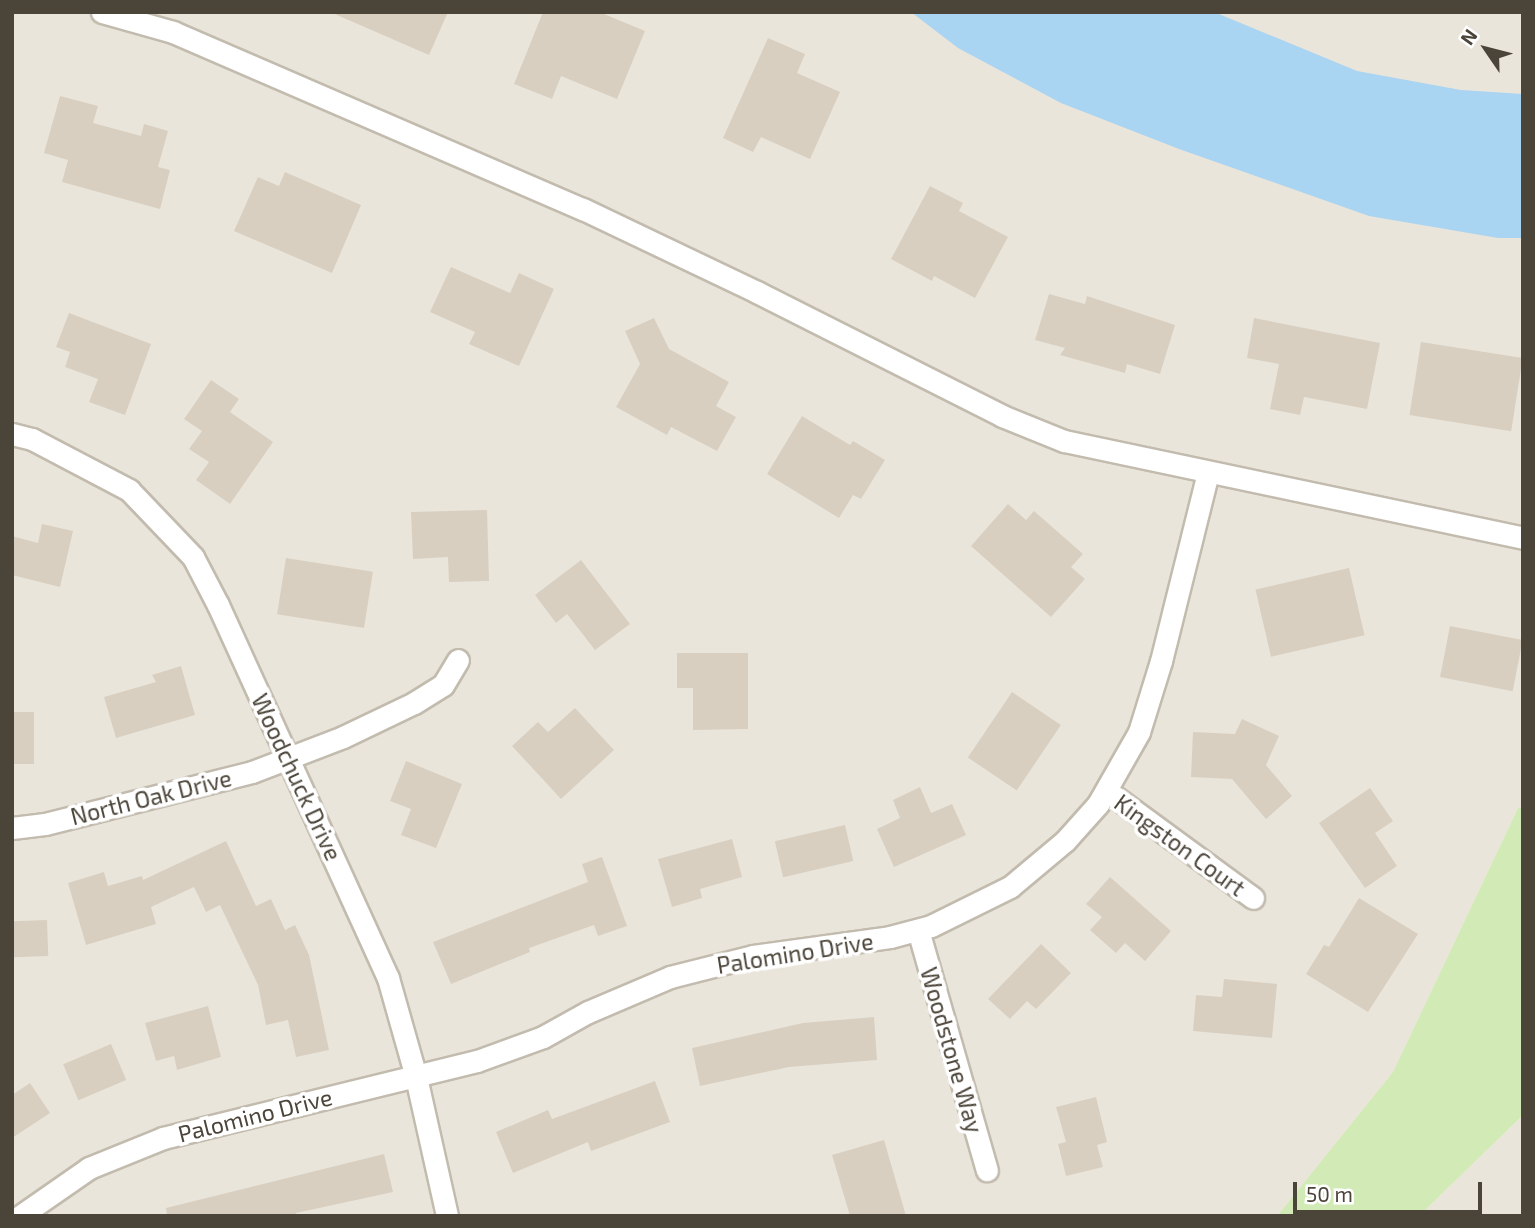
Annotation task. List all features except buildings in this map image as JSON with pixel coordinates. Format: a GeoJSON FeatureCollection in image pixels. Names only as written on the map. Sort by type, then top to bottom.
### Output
{"type":"FeatureCollection","features":[{"type":"Feature","properties":{"kind":"street"},"geometry":{"type":"LineString","coordinates":[[102,12],[173,32],[583,208],[757,292],[1002,416],[1065,441],[1523,538]]}},
{"type":"Feature","properties":{"kind":"street","name":"Woodchuck Drive"},"geometry":{"type":"LineString","coordinates":[[12,434],[32,439],[129,490],[193,557],[388,978],[416,1077],[447,1216]]}},
{"type":"Feature","properties":{"kind":"street","name":"Palomino Drive"},"geometry":{"type":"LineString","coordinates":[[20,1216],[89,1168],[163,1138],[416,1077],[515,1049],[588,1012],[670,977],[753,956],[890,937],[918,930],[1010,887],[1065,841],[1107,791],[1139,732],[1161,661],[1208,473]]}},
{"type":"Feature","properties":{"kind":"street","name":"North Oak Drive"},"geometry":{"type":"LineString","coordinates":[[12,828],[45,824],[252,772],[344,737],[414,703],[443,685],[458,660]]}},
{"type":"Feature","properties":{"kind":"street","name":"Kingston Court"},"geometry":{"type":"LineString","coordinates":[[1107,791],[1253,898]]}},
{"type":"Feature","properties":{"kind":"street","name":"Woodstone Way"},"geometry":{"type":"LineString","coordinates":[[918,930],[987,1170]]}},
{"type":"Feature","properties":{"kind":"shaded area"},"geometry":{"type":"Polygon","coordinates":[[[12,12],[1523,12],[1523,807],[1518,808],[1393,1072],[1277,1216],[12,1216],[12,12]]]}},
{"type":"Feature","properties":{"kind":"shaded area"},"geometry":{"type":"Polygon","coordinates":[[[1523,1115],[1523,1216],[1419,1216],[1523,1115]]]}},
{"type":"Feature","properties":{"kind":"green space"},"geometry":{"type":"Polygon","coordinates":[[[1523,807],[1523,1115],[1419,1216],[1277,1216],[1393,1072],[1518,808],[1523,807]]]}},
{"type":"Feature","properties":{"kind":"water"},"geometry":{"type":"Polygon","coordinates":[[[911,12],[1214,12],[1357,71],[1461,90],[1523,94],[1523,238],[1498,238],[1369,216],[1179,149],[1061,103],[958,48],[911,12]]]}}]}
